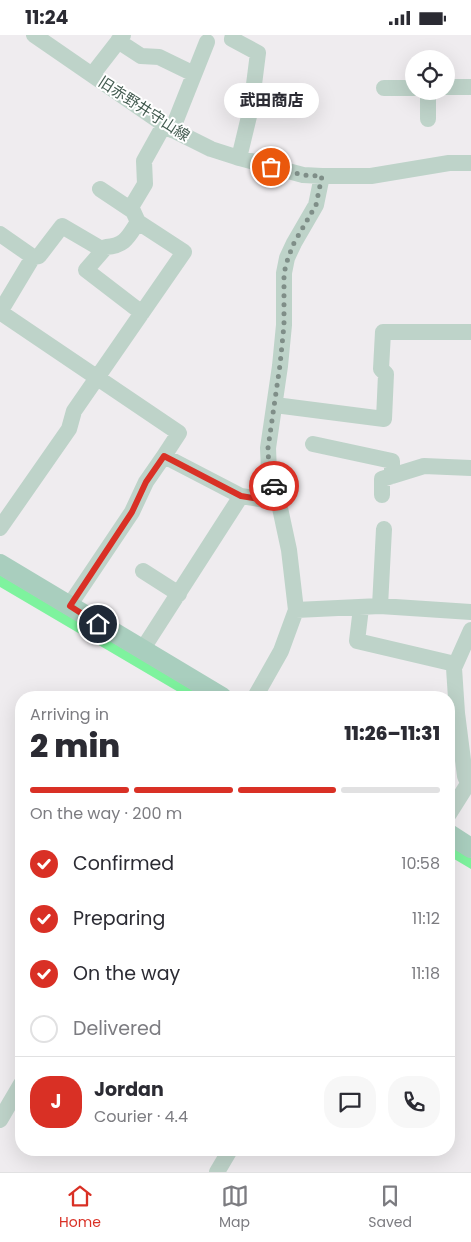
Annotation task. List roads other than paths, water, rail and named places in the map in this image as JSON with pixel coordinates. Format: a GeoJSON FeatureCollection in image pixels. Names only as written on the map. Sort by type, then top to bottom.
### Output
{"type":"FeatureCollection","features":[{"type":"Feature","properties":{"kind":"main road"},"geometry":{"type":"LineString","coordinates":[[0,564],[212,691]]}},
{"type":"Feature","properties":{"kind":"main road"},"geometry":{"type":"LineString","coordinates":[[455,838],[471,848]]}},
{"type":"Feature","properties":{"kind":"street","name":"旧赤野井守山線"},"geometry":{"type":"LineString","coordinates":[[34,35],[168,127],[212,149],[239,158],[303,175],[322,176],[371,176],[449,163],[471,163]]}},
{"type":"Feature","properties":{"kind":"street"},"geometry":{"type":"LineString","coordinates":[[233,35],[232,39],[258,53],[251,108],[239,158]]}},
{"type":"Feature","properties":{"kind":"street"},"geometry":{"type":"LineString","coordinates":[[92,75],[121,38],[142,56],[159,57],[194,74]]}},
{"type":"Feature","properties":{"kind":"street"},"geometry":{"type":"LineString","coordinates":[[142,313],[86,270],[106,247],[116,247],[126,240],[145,184],[144,161],[168,127],[194,74],[207,42]]}},
{"type":"Feature","properties":{"kind":"street"},"geometry":{"type":"LineString","coordinates":[[384,88],[405,87]]}},
{"type":"Feature","properties":{"kind":"street"},"geometry":{"type":"LineString","coordinates":[[455,87],[471,87]]}},
{"type":"Feature","properties":{"kind":"street"},"geometry":{"type":"LineString","coordinates":[[428,100],[428,119]]}},
{"type":"Feature","properties":{"kind":"street"},"geometry":{"type":"LineString","coordinates":[[258,691],[281,651],[296,610],[289,550],[269,471],[268,448],[280,365],[286,266],[294,243],[316,205],[322,176]]}},
{"type":"Feature","properties":{"kind":"street"},"geometry":{"type":"LineString","coordinates":[[0,528],[6,508],[27,490],[68,429],[74,411],[184,252],[100,189]]}},
{"type":"Feature","properties":{"kind":"street"},"geometry":{"type":"LineString","coordinates":[[0,234],[32,257],[38,256],[62,226],[103,250]]}},
{"type":"Feature","properties":{"kind":"street"},"geometry":{"type":"LineString","coordinates":[[32,257],[0,312],[178,433],[146,482],[132,512],[70,606]]}},
{"type":"Feature","properties":{"kind":"street"},"geometry":{"type":"LineString","coordinates":[[274,405],[384,419],[386,374],[381,369],[383,332],[471,332]]}},
{"type":"Feature","properties":{"kind":"street"},"geometry":{"type":"LineString","coordinates":[[313,444],[392,461],[392,476]]}},
{"type":"Feature","properties":{"kind":"street"},"geometry":{"type":"LineString","coordinates":[[164,456],[241,496],[278,502]]}},
{"type":"Feature","properties":{"kind":"street"},"geometry":{"type":"LineString","coordinates":[[382,495],[382,479],[424,467],[471,468]]}},
{"type":"Feature","properties":{"kind":"street"},"geometry":{"type":"LineString","coordinates":[[142,650],[241,496]]}},
{"type":"Feature","properties":{"kind":"street"},"geometry":{"type":"LineString","coordinates":[[380,607],[384,529]]}},
{"type":"Feature","properties":{"kind":"street"},"geometry":{"type":"LineString","coordinates":[[143,571],[178,594]]}},
{"type":"Feature","properties":{"kind":"street"},"geometry":{"type":"LineString","coordinates":[[296,610],[380,607],[471,612]]}},
{"type":"Feature","properties":{"kind":"street"},"geometry":{"type":"LineString","coordinates":[[361,608],[358,641],[455,664]]}},
{"type":"Feature","properties":{"kind":"street"},"geometry":{"type":"LineString","coordinates":[[455,805],[470,781],[465,776],[457,713],[454,668],[471,630]]}},
{"type":"Feature","properties":{"kind":"street"},"geometry":{"type":"LineString","coordinates":[[0,1119],[15,1094]]}},
{"type":"Feature","properties":{"kind":"street"},"geometry":{"type":"LineString","coordinates":[[217,1172],[226,1156]]}},
{"type":"Feature","properties":{"kind":"place","name":"武田商店"},"geometry":{"type":"Point","coordinates":[271,167]}}]}
